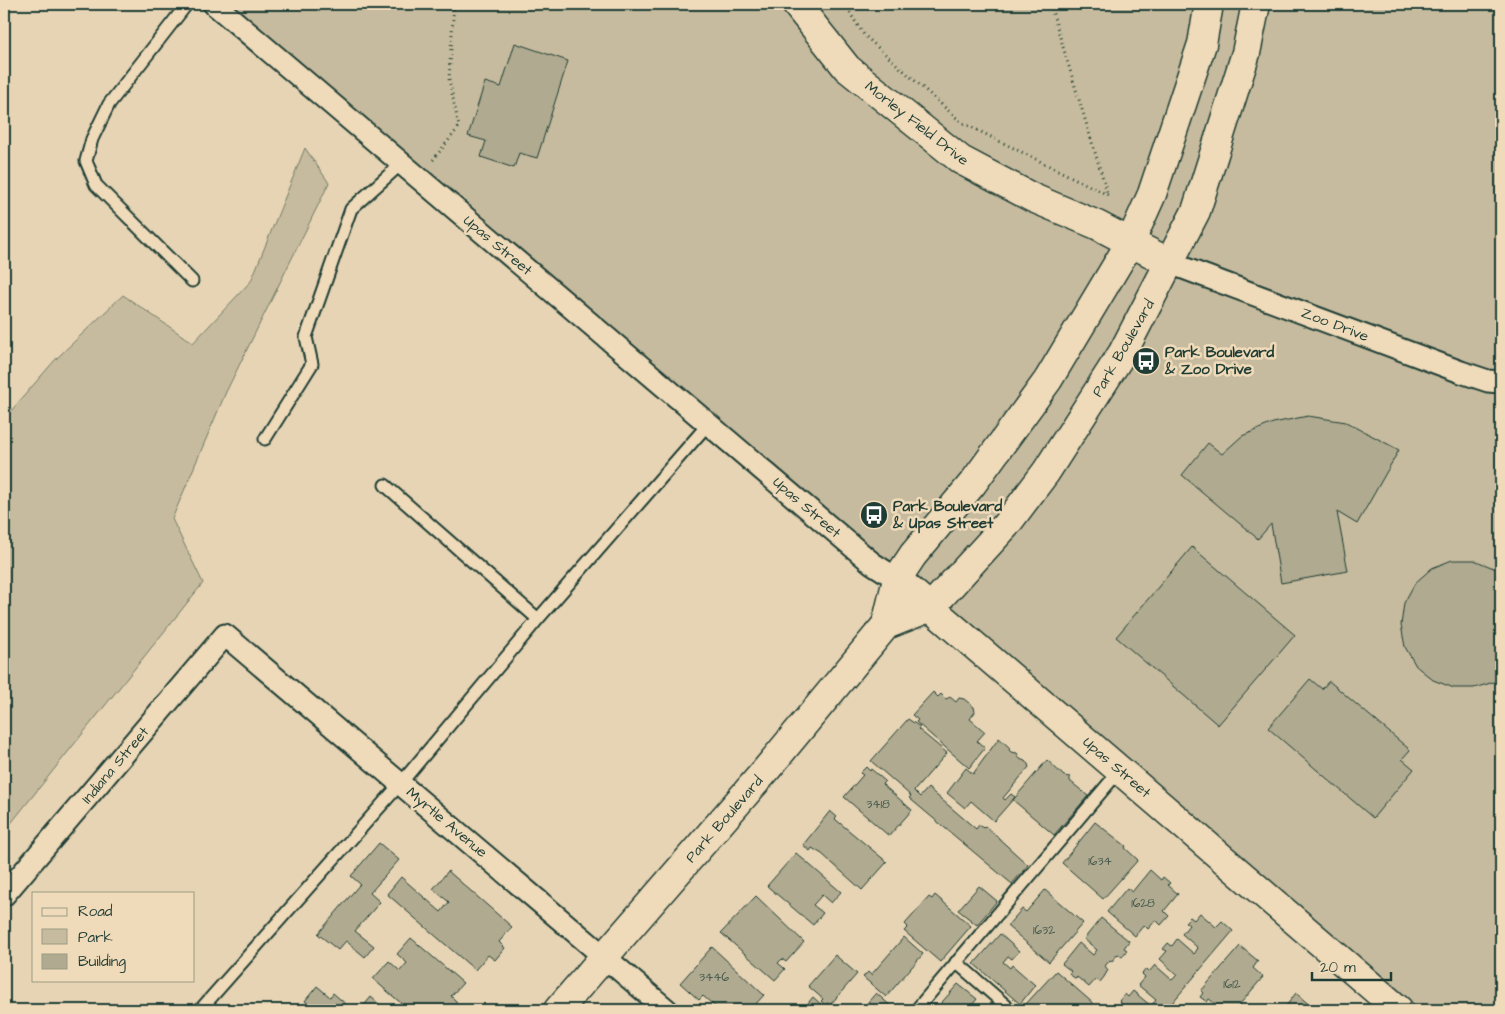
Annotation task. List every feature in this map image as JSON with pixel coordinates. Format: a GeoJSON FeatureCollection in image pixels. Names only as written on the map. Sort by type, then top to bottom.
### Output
{"type":"FeatureCollection","features":[{"type":"Feature","properties":{"kind":"main road","name":"Morley Field Drive"},"geometry":{"type":"LineString","coordinates":[[796,4],[847,68],[961,160],[1033,198],[1098,225],[1170,262]]}},
{"type":"Feature","properties":{"kind":"main road","name":"Park Boulevard"},"geometry":{"type":"LineString","coordinates":[[558,1010],[766,770],[886,625],[897,579],[913,555],[973,483],[1048,380],[1130,243],[1152,194],[1202,44],[1210,4]]}},
{"type":"Feature","properties":{"kind":"main road","name":"Park Boulevard"},"geometry":{"type":"LineString","coordinates":[[886,625],[931,607],[1006,525],[1046,472],[1123,352],[1196,211],[1246,53],[1256,4]]}},
{"type":"Feature","properties":{"kind":"main road","name":"Upas Street"},"geometry":{"type":"LineString","coordinates":[[897,579],[1393,1008]]}},
{"type":"Feature","properties":{"kind":"street","name":"Upas Street"},"geometry":{"type":"LineString","coordinates":[[214,4],[872,562],[897,579]]}},
{"type":"Feature","properties":{"kind":"street","name":"Zoo Drive"},"geometry":{"type":"LineString","coordinates":[[1170,262],[1461,372],[1488,381],[1501,382]]}},
{"type":"Feature","properties":{"kind":"street","name":"Myrtle Avenue"},"geometry":{"type":"LineString","coordinates":[[225,636],[667,1010]]}},
{"type":"Feature","properties":{"kind":"street","name":"Indiana Street"},"geometry":{"type":"LineString","coordinates":[[4,895],[225,636]]}},
{"type":"Feature","properties":{"kind":"lane"},"geometry":{"type":"LineString","coordinates":[[187,4],[109,104],[92,139],[86,162],[96,185],[192,281]]}},
{"type":"Feature","properties":{"kind":"lane"},"geometry":{"type":"LineString","coordinates":[[265,438],[312,364],[306,338],[351,209],[402,163]]}},
{"type":"Feature","properties":{"kind":"lane"},"geometry":{"type":"LineString","coordinates":[[200,1010],[401,783],[538,619],[709,423]]}},
{"type":"Feature","properties":{"kind":"lane"},"geometry":{"type":"LineString","coordinates":[[385,485],[538,619]]}},
{"type":"Feature","properties":{"kind":"lane"},"geometry":{"type":"LineString","coordinates":[[916,1010],[1120,770]]}},
{"type":"Feature","properties":{"kind":"lane"},"geometry":{"type":"LineString","coordinates":[[956,962],[1011,1010]]}},
{"type":"Feature","properties":{"kind":"path"},"geometry":{"type":"LineString","coordinates":[[419,178],[459,127],[449,79],[454,4]]}},
{"type":"Feature","properties":{"kind":"path"},"geometry":{"type":"LineString","coordinates":[[844,4],[864,34],[961,122],[1108,195],[1050,4]]}},
{"type":"Feature","properties":{"kind":"green space"},"geometry":{"type":"Polygon","coordinates":[[[228,4],[1501,4],[1501,1010],[1411,1010],[228,4]]]}},
{"type":"Feature","properties":{"kind":"green space"},"geometry":{"type":"Polygon","coordinates":[[[305,148],[329,183],[226,392],[172,519],[203,583],[4,832],[4,419],[55,360],[123,295],[193,343],[251,281],[305,148]]]}},
{"type":"Feature","properties":{"kind":"building"},"geometry":{"type":"Polygon","coordinates":[[[515,43],[568,61],[537,158],[519,153],[514,168],[481,157],[486,141],[468,136],[485,82],[501,87],[515,43]]]}},
{"type":"Feature","properties":{"kind":"building"},"geometry":{"type":"Polygon","coordinates":[[[1308,416],[1346,422],[1399,450],[1357,524],[1337,512],[1348,571],[1281,583],[1271,524],[1258,539],[1182,475],[1208,443],[1222,454],[1242,436],[1273,423],[1308,416]]]}},
{"type":"Feature","properties":{"kind":"building"},"geometry":{"type":"Polygon","coordinates":[[[1192,547],[1295,635],[1218,725],[1116,637],[1192,547]]]}},
{"type":"Feature","properties":{"kind":"building"},"geometry":{"type":"Polygon","coordinates":[[[1452,560],[1474,560],[1501,571],[1501,677],[1494,682],[1474,688],[1454,688],[1433,680],[1416,666],[1405,647],[1401,625],[1404,603],[1415,583],[1432,568],[1452,560]]]}},
{"type":"Feature","properties":{"kind":"building"},"geometry":{"type":"Polygon","coordinates":[[[1310,679],[1322,689],[1329,681],[1410,750],[1402,759],[1414,769],[1373,818],[1268,728],[1310,679]]]}},
{"type":"Feature","properties":{"kind":"building"},"geometry":{"type":"Polygon","coordinates":[[[933,692],[938,697],[941,694],[946,699],[950,697],[956,702],[959,698],[964,699],[974,707],[975,712],[970,719],[985,732],[977,741],[985,748],[969,768],[916,722],[918,720],[912,715],[933,692]]]}},
{"type":"Feature","properties":{"kind":"building"},"geometry":{"type":"Polygon","coordinates":[[[908,719],[920,727],[918,729],[947,753],[914,791],[920,797],[928,788],[976,829],[979,825],[983,828],[985,826],[1028,865],[1012,884],[909,798],[911,796],[871,761],[908,719]]]}},
{"type":"Feature","properties":{"kind":"building"},"geometry":{"type":"Polygon","coordinates":[[[999,738],[1010,748],[1011,752],[1017,753],[1020,759],[1027,762],[1029,767],[1003,798],[1005,800],[1011,794],[1015,797],[994,821],[971,801],[965,808],[947,793],[966,768],[973,774],[999,738]]]}},
{"type":"Feature","properties":{"kind":"building"},"geometry":{"type":"Polygon","coordinates":[[[1047,760],[1064,776],[1070,777],[1070,781],[1088,796],[1054,835],[1013,800],[1047,760]]]}},
{"type":"Feature","properties":{"kind":"building"},"geometry":{"type":"Polygon","coordinates":[[[866,767],[885,781],[882,784],[912,810],[889,836],[844,797],[863,775],[860,773],[866,767]]]}},
{"type":"Feature","properties":{"kind":"building"},"geometry":{"type":"Polygon","coordinates":[[[830,811],[837,817],[835,819],[887,862],[862,890],[822,854],[812,848],[810,851],[803,845],[830,811]]]}},
{"type":"Feature","properties":{"kind":"building"},"geometry":{"type":"Polygon","coordinates":[[[1095,822],[1126,846],[1125,848],[1138,860],[1103,899],[1062,863],[1095,822]]]}},
{"type":"Feature","properties":{"kind":"building"},"geometry":{"type":"Polygon","coordinates":[[[379,843],[399,860],[370,893],[380,902],[355,931],[374,946],[365,957],[346,941],[338,950],[318,934],[360,884],[351,876],[379,843]]]}},
{"type":"Feature","properties":{"kind":"building"},"geometry":{"type":"Polygon","coordinates":[[[796,853],[841,892],[831,903],[822,895],[813,905],[823,913],[813,925],[767,886],[796,853]]]}},
{"type":"Feature","properties":{"kind":"building"},"geometry":{"type":"Polygon","coordinates":[[[1150,870],[1161,880],[1163,877],[1170,883],[1168,885],[1178,894],[1164,911],[1169,916],[1161,925],[1156,920],[1148,929],[1144,925],[1135,936],[1107,912],[1127,888],[1132,892],[1150,870]]]}},
{"type":"Feature","properties":{"kind":"building"},"geometry":{"type":"Polygon","coordinates":[[[448,871],[512,927],[499,942],[505,948],[495,960],[488,955],[475,970],[387,894],[401,877],[441,912],[449,902],[433,889],[448,871]]]}},
{"type":"Feature","properties":{"kind":"building"},"geometry":{"type":"Polygon","coordinates":[[[979,886],[997,901],[977,925],[958,910],[979,886]]]}},
{"type":"Feature","properties":{"kind":"building"},"geometry":{"type":"Polygon","coordinates":[[[1045,890],[1083,923],[1049,962],[1007,926],[1022,909],[1026,912],[1045,890]]]}},
{"type":"Feature","properties":{"kind":"building"},"geometry":{"type":"Polygon","coordinates":[[[935,895],[971,926],[940,962],[904,931],[908,927],[905,924],[929,897],[932,899],[935,895]]]}},
{"type":"Feature","properties":{"kind":"building"},"geometry":{"type":"Polygon","coordinates":[[[756,896],[804,942],[786,962],[782,959],[778,963],[785,969],[775,980],[721,933],[756,896]]]}},
{"type":"Feature","properties":{"kind":"building"},"geometry":{"type":"Polygon","coordinates":[[[1200,913],[1216,927],[1222,921],[1233,931],[1166,1010],[1117,1010],[1122,1004],[1119,1001],[1125,994],[1128,997],[1133,991],[1151,1006],[1156,1000],[1138,985],[1145,977],[1142,974],[1146,969],[1149,972],[1155,965],[1172,980],[1177,975],[1160,959],[1167,951],[1163,949],[1168,943],[1172,946],[1177,939],[1194,954],[1198,948],[1182,934],[1189,925],[1185,922],[1190,917],[1194,920],[1200,913]]]}},
{"type":"Feature","properties":{"kind":"building"},"geometry":{"type":"Polygon","coordinates":[[[1101,918],[1129,941],[1124,948],[1127,950],[1122,957],[1118,954],[1112,961],[1110,960],[1105,966],[1108,970],[1104,977],[1100,982],[1096,979],[1089,987],[1077,977],[1076,979],[1069,974],[1071,971],[1062,964],[1079,943],[1093,955],[1097,950],[1084,939],[1101,918]]]}},
{"type":"Feature","properties":{"kind":"building"},"geometry":{"type":"Polygon","coordinates":[[[1000,934],[1019,951],[1012,959],[1008,956],[1003,962],[1010,968],[1012,965],[1035,985],[1020,1004],[974,964],[1000,934]]]}},
{"type":"Feature","properties":{"kind":"building"},"geometry":{"type":"Polygon","coordinates":[[[904,937],[923,954],[886,997],[863,977],[868,972],[871,975],[904,937]]]}},
{"type":"Feature","properties":{"kind":"building"},"geometry":{"type":"Polygon","coordinates":[[[411,938],[463,983],[451,996],[457,1002],[450,1010],[409,1010],[373,979],[389,961],[400,971],[407,963],[397,954],[411,938]]]}},
{"type":"Feature","properties":{"kind":"building"},"geometry":{"type":"Polygon","coordinates":[[[1240,946],[1258,961],[1253,968],[1263,977],[1235,1010],[1223,1010],[1209,999],[1207,1002],[1200,997],[1203,993],[1201,991],[1240,946]]]}},
{"type":"Feature","properties":{"kind":"building"},"geometry":{"type":"Polygon","coordinates":[[[712,947],[764,995],[752,1008],[754,1010],[719,1010],[703,996],[699,1000],[680,983],[712,947]]]}},
{"type":"Feature","properties":{"kind":"building"},"geometry":{"type":"Polygon","coordinates":[[[835,955],[857,974],[830,1005],[827,1003],[825,1005],[821,1001],[823,999],[808,986],[835,955]]]}},
{"type":"Feature","properties":{"kind":"building"},"geometry":{"type":"Polygon","coordinates":[[[1056,971],[1094,1004],[1088,1010],[1031,1010],[1025,1005],[1056,971]]]}},
{"type":"Feature","properties":{"kind":"building"},"geometry":{"type":"Polygon","coordinates":[[[958,984],[977,999],[968,1010],[935,1010],[958,984]]]}},
{"type":"Feature","properties":{"kind":"building"},"geometry":{"type":"Polygon","coordinates":[[[317,986],[330,997],[333,993],[348,1006],[344,1010],[316,1010],[305,1001],[317,986]]]}},
{"type":"Feature","properties":{"kind":"building"},"geometry":{"type":"Polygon","coordinates":[[[876,993],[893,1008],[891,1010],[861,1010],[876,993]]]}},
{"type":"Feature","properties":{"kind":"building"},"geometry":{"type":"Polygon","coordinates":[[[1296,993],[1315,1010],[1283,1010],[1296,993]]]}},
{"type":"Feature","properties":{"kind":"building"},"geometry":{"type":"Polygon","coordinates":[[[371,997],[386,1010],[360,1010],[371,997]]]}},
{"type":"Feature","properties":{"kind":"building"},"geometry":{"type":"Polygon","coordinates":[[[813,997],[825,1008],[823,1010],[806,1010],[804,1008],[813,997]]]}},
{"type":"Feature","properties":{"kind":"place","name":"Park Boulevard & Zoo Drive"},"geometry":{"type":"Point","coordinates":[1146,361]}},
{"type":"Feature","properties":{"kind":"place","name":"Park Boulevard & Upas Street"},"geometry":{"type":"Point","coordinates":[874,515]}}]}
